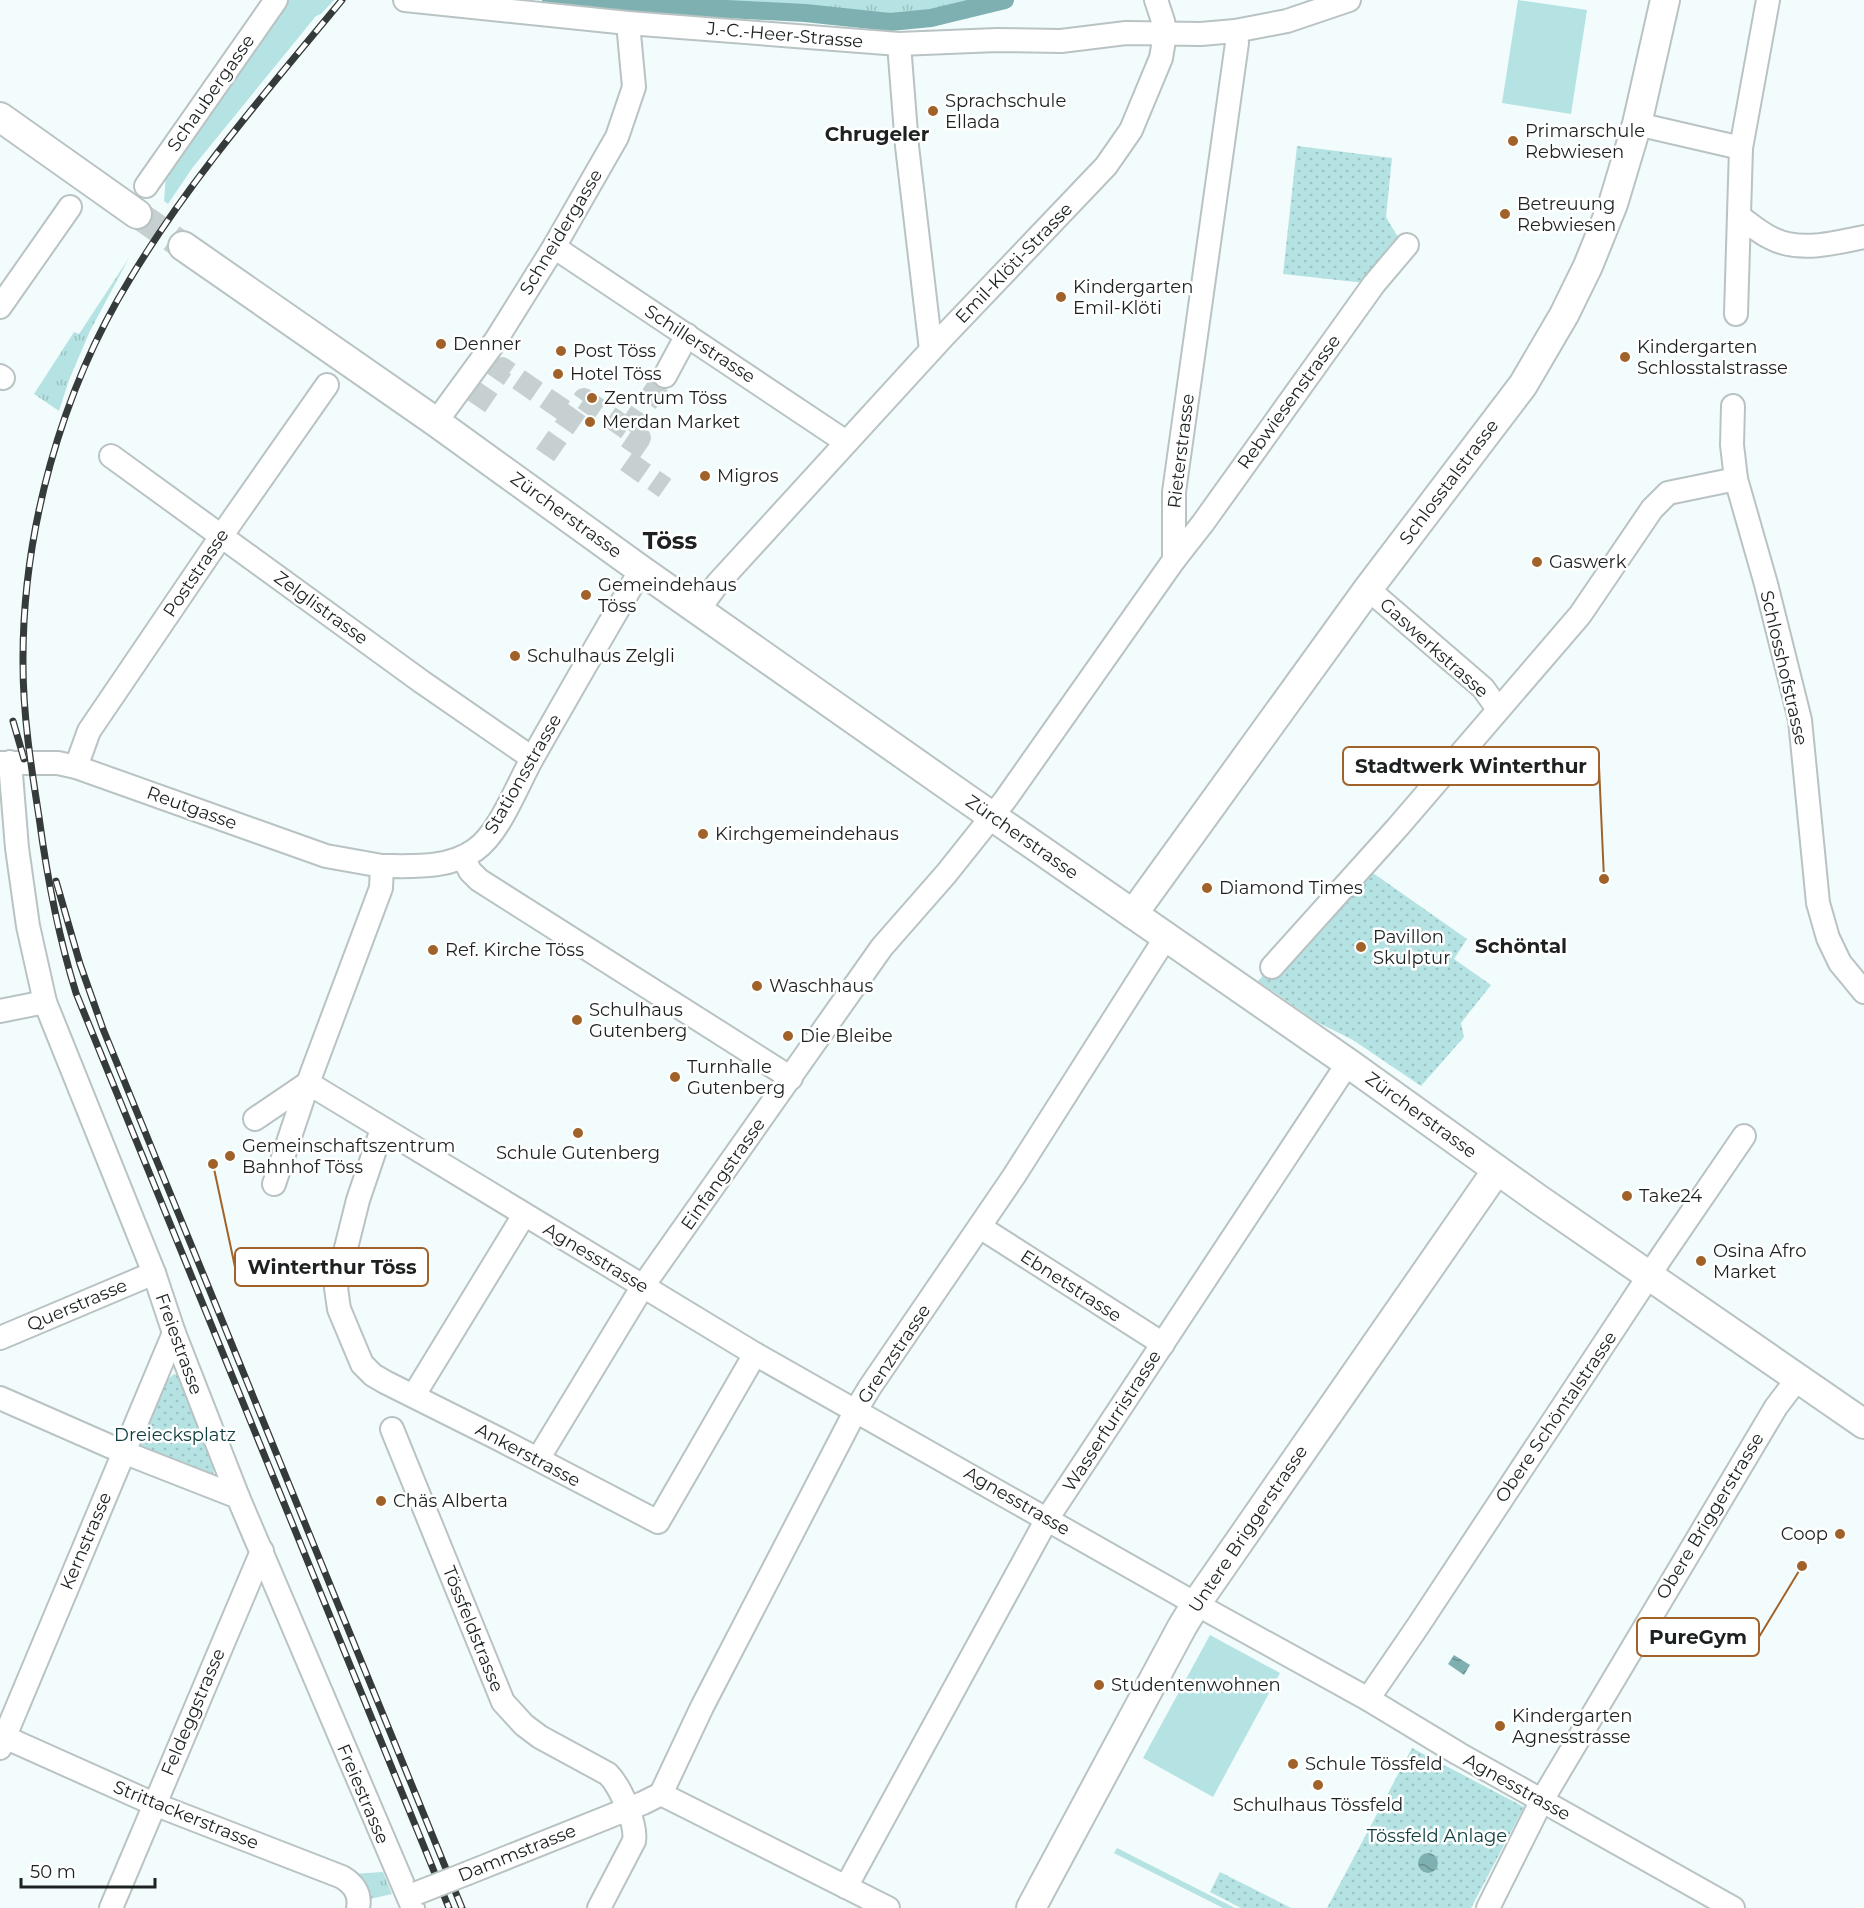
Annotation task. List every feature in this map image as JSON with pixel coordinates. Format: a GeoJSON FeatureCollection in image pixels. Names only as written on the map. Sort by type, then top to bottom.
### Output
{"type":"FeatureCollection","features":[{"type":"Feature","properties":{"kind":"main road","name":"Schlosstalstrasse"},"geometry":{"type":"LineString","coordinates":[[1133,914],[1368,589],[1522,385],[1559,322],[1588,266],[1613,204],[1637,124],[1665,0]]}},
{"type":"Feature","properties":{"kind":"main road"},"geometry":{"type":"LineString","coordinates":[[0,117],[137,214]]}},
{"type":"Feature","properties":{"kind":"main road","name":"Zürcherstrasse"},"geometry":{"type":"LineString","coordinates":[[183,246],[443,412],[641,570],[1348,1063],[1497,1170],[1864,1424]]}},
{"type":"Feature","properties":{"kind":"main road","name":"Untere Briggerstrasse"},"geometry":{"type":"LineString","coordinates":[[1031,1908],[1196,1604],[1497,1170]]}},
{"type":"Feature","properties":{"kind":"street","name":"Schaubergasse"},"geometry":{"type":"LineString","coordinates":[[146,186],[276,0]]}},
{"type":"Feature","properties":{"kind":"street","name":"J.-C.-Heer-Strasse"},"geometry":{"type":"LineString","coordinates":[[405,0],[628,23],[899,44],[1061,40],[1126,33],[1165,34]]}},
{"type":"Feature","properties":{"kind":"street"},"geometry":{"type":"LineString","coordinates":[[1156,0],[1165,34],[1235,31],[1287,21],[1349,0]]}},
{"type":"Feature","properties":{"kind":"street"},"geometry":{"type":"LineString","coordinates":[[1736,314],[1741,148],[1768,0]]}},
{"type":"Feature","properties":{"kind":"street","name":"Schneidergasse"},"geometry":{"type":"LineString","coordinates":[[443,412],[496,340],[554,247],[617,137],[634,87],[628,23]]}},
{"type":"Feature","properties":{"kind":"street","name":"Rieterstrasse"},"geometry":{"type":"LineString","coordinates":[[1174,560],[1174,492],[1237,43],[1235,31]]}},
{"type":"Feature","properties":{"kind":"street","name":"Emil-Klöti-Strasse"},"geometry":{"type":"LineString","coordinates":[[699,609],[717,583],[846,442],[1106,166],[1131,130],[1161,58],[1165,34]]}},
{"type":"Feature","properties":{"kind":"street"},"geometry":{"type":"LineString","coordinates":[[899,44],[913,198],[931,350]]}},
{"type":"Feature","properties":{"kind":"street"},"geometry":{"type":"LineString","coordinates":[[1637,124],[1741,148]]}},
{"type":"Feature","properties":{"kind":"street"},"geometry":{"type":"LineString","coordinates":[[0,307],[70,207]]}},
{"type":"Feature","properties":{"kind":"street"},"geometry":{"type":"LineString","coordinates":[[1740,217],[1770,238],[1786,244],[1808,246],[1864,237]]}},
{"type":"Feature","properties":{"kind":"street","name":"Rebwiesenstrasse"},"geometry":{"type":"LineString","coordinates":[[1174,560],[1374,284],[1407,244]]}},
{"type":"Feature","properties":{"kind":"street","name":"Schillerstrasse"},"geometry":{"type":"LineString","coordinates":[[554,247],[846,442]]}},
{"type":"Feature","properties":{"kind":"street"},"geometry":{"type":"LineString","coordinates":[[665,376],[687,335]]}},
{"type":"Feature","properties":{"kind":"street","name":"Poststrasse"},"geometry":{"type":"LineString","coordinates":[[76,767],[89,731],[327,385]]}},
{"type":"Feature","properties":{"kind":"street","name":"Schlosshofstrasse"},"geometry":{"type":"LineString","coordinates":[[1733,406],[1732,445],[1736,479],[1766,584],[1800,720],[1818,903],[1828,938],[1840,963],[1864,992]]}},
{"type":"Feature","properties":{"kind":"street","name":"Zelglistrasse"},"geometry":{"type":"LineString","coordinates":[[111,456],[422,682],[532,758]]}},
{"type":"Feature","properties":{"kind":"street"},"geometry":{"type":"LineString","coordinates":[[1272,967],[1397,828],[1580,615],[1652,509],[1668,493],[1736,479]]}},
{"type":"Feature","properties":{"kind":"street"},"geometry":{"type":"LineString","coordinates":[[992,816],[1174,560]]}},
{"type":"Feature","properties":{"kind":"street","name":"Stationsstrasse"},"geometry":{"type":"LineString","coordinates":[[382,866],[427,866],[446,863],[462,858],[478,848],[494,829],[532,758],[641,570]]}},
{"type":"Feature","properties":{"kind":"street","name":"Gaswerkstrasse"},"geometry":{"type":"LineString","coordinates":[[1368,589],[1483,688],[1498,709]]}},
{"type":"Feature","properties":{"kind":"street","name":"Reutgasse"},"geometry":{"type":"LineString","coordinates":[[5,762],[58,763],[76,767],[326,856],[382,866]]}},
{"type":"Feature","properties":{"kind":"street","name":"Freiestrasse"},"geometry":{"type":"LineString","coordinates":[[5,762],[28,926],[45,1002],[154,1273],[174,1333],[238,1497],[412,1899]]}},
{"type":"Feature","properties":{"kind":"street","name":"Einfangstrasse"},"geometry":{"type":"LineString","coordinates":[[538,1459],[643,1287],[882,947],[946,874],[992,816]]}},
{"type":"Feature","properties":{"kind":"street"},"geometry":{"type":"LineString","coordinates":[[462,858],[479,880],[791,1078]]}},
{"type":"Feature","properties":{"kind":"street"},"geometry":{"type":"LineString","coordinates":[[274,1184],[308,1083],[381,888],[382,866]]}},
{"type":"Feature","properties":{"kind":"street","name":"Grenzstrasse"},"geometry":{"type":"LineString","coordinates":[[661,1794],[702,1707],[856,1410],[1014,1176],[1166,937]]}},
{"type":"Feature","properties":{"kind":"street"},"geometry":{"type":"LineString","coordinates":[[0,1011],[45,1002]]}},
{"type":"Feature","properties":{"kind":"street","name":"Wasserfurristrasse"},"geometry":{"type":"LineString","coordinates":[[846,1887],[1047,1519],[1348,1063]]}},
{"type":"Feature","properties":{"kind":"street"},"geometry":{"type":"LineString","coordinates":[[255,1119],[308,1083]]}},
{"type":"Feature","properties":{"kind":"street","name":"Agnesstrasse"},"geometry":{"type":"LineString","coordinates":[[308,1083],[755,1354],[1368,1699],[1459,1754],[1732,1908]]}},
{"type":"Feature","properties":{"kind":"street","name":"Ankerstrasse"},"geometry":{"type":"LineString","coordinates":[[382,1129],[358,1200],[338,1280],[336,1298],[362,1364],[379,1379],[658,1522],[755,1354]]}},
{"type":"Feature","properties":{"kind":"street","name":"Obere Schöntalstrasse"},"geometry":{"type":"LineString","coordinates":[[1368,1699],[1649,1275],[1744,1136]]}},
{"type":"Feature","properties":{"kind":"street"},"geometry":{"type":"LineString","coordinates":[[414,1395],[524,1215]]}},
{"type":"Feature","properties":{"kind":"street","name":"Ebnetstrasse"},"geometry":{"type":"LineString","coordinates":[[980,1227],[1163,1344]]}},
{"type":"Feature","properties":{"kind":"street","name":"Querstrasse"},"geometry":{"type":"LineString","coordinates":[[0,1338],[154,1273]]}},
{"type":"Feature","properties":{"kind":"street","name":"Kernstrasse"},"geometry":{"type":"LineString","coordinates":[[2,1740],[174,1333]]}},
{"type":"Feature","properties":{"kind":"street","name":"Obere Briggerstrasse"},"geometry":{"type":"LineString","coordinates":[[1488,1908],[1542,1800],[1776,1407],[1798,1378]]}},
{"type":"Feature","properties":{"kind":"street"},"geometry":{"type":"LineString","coordinates":[[0,1398],[123,1452],[238,1497]]}},
{"type":"Feature","properties":{"kind":"street","name":"Tössfeldstrasse"},"geometry":{"type":"LineString","coordinates":[[392,1429],[503,1702],[524,1725],[540,1737],[614,1779],[627,1809],[634,1829],[634,1841],[599,1908]]}},
{"type":"Feature","properties":{"kind":"street","name":"Feldeggstrasse"},"geometry":{"type":"LineString","coordinates":[[111,1908],[262,1551]]}},
{"type":"Feature","properties":{"kind":"street","name":"Strittackerstrasse"},"geometry":{"type":"LineString","coordinates":[[2,1740],[154,1804],[342,1877],[356,1888],[359,1906]]}},
{"type":"Feature","properties":{"kind":"street"},"geometry":{"type":"LineString","coordinates":[[627,1809],[661,1794],[888,1908]]}},
{"type":"Feature","properties":{"kind":"street","name":"Dammstrasse"},"geometry":{"type":"LineString","coordinates":[[412,1899],[468,1873],[627,1809]]}},
{"type":"Feature","properties":{"kind":"green space"},"geometry":{"type":"Polygon","coordinates":[[[285,0],[334,0],[321,14],[316,16],[193,167],[168,204],[164,201],[166,175],[285,0]]]}},
{"type":"Feature","properties":{"kind":"green space"},"geometry":{"type":"Polygon","coordinates":[[[607,0],[974,0],[929,12],[869,14],[742,4],[607,0]]]}},
{"type":"Feature","properties":{"kind":"green space"},"geometry":{"type":"Polygon","coordinates":[[[1518,0],[1587,10],[1571,114],[1502,103],[1518,0]]]}},
{"type":"Feature","properties":{"kind":"green space"},"geometry":{"type":"Polygon","coordinates":[[[1297,146],[1392,158],[1386,217],[1396,234],[1407,245],[1374,284],[1283,274],[1297,146]]]}},
{"type":"Feature","properties":{"kind":"green space"},"geometry":{"type":"Polygon","coordinates":[[[129,258],[90,331],[69,380],[59,411],[34,394],[74,332],[79,334],[129,258]]]}},
{"type":"Feature","properties":{"kind":"green space"},"geometry":{"type":"Polygon","coordinates":[[[1363,866],[1467,939],[1454,959],[1491,985],[1461,1023],[1464,1037],[1421,1086],[1353,1040],[1317,1022],[1258,981],[1363,866]]]}},
{"type":"Feature","properties":{"kind":"green space","name":"Dreiecksplatz"},"geometry":{"type":"Polygon","coordinates":[[[174,1374],[181,1376],[214,1460],[213,1479],[141,1449],[141,1442],[167,1380],[174,1374]]]}},
{"type":"Feature","properties":{"kind":"green space"},"geometry":{"type":"Polygon","coordinates":[[[1210,1635],[1280,1673],[1213,1797],[1143,1758],[1210,1635]]]}},
{"type":"Feature","properties":{"kind":"green space","name":"Tössfeld Anlage"},"geometry":{"type":"Polygon","coordinates":[[[1412,1748],[1524,1807],[1471,1908],[1327,1908],[1412,1748]]]}},
{"type":"Feature","properties":{"kind":"green space"},"geometry":{"type":"Polygon","coordinates":[[[1117,1848],[1235,1908],[1223,1908],[1114,1853],[1117,1848]]]}},
{"type":"Feature","properties":{"kind":"green space"},"geometry":{"type":"Polygon","coordinates":[[[383,1872],[392,1894],[370,1899],[352,1874],[383,1872]]]}},
{"type":"Feature","properties":{"kind":"green space"},"geometry":{"type":"Polygon","coordinates":[[[1220,1872],[1291,1908],[1241,1908],[1210,1892],[1220,1872]]]}},
{"type":"Feature","properties":{"kind":"water"},"geometry":{"type":"Polygon","coordinates":[[[1454,1655],[1470,1665],[1464,1675],[1448,1664],[1454,1655]]]}},
{"type":"Feature","properties":{"kind":"water"},"geometry":{"type":"Polygon","coordinates":[[[1428,1853],[1435,1856],[1438,1863],[1435,1870],[1428,1873],[1421,1870],[1418,1863],[1421,1856],[1428,1853]]]}},
{"type":"Feature","properties":{"kind":"waterway"},"geometry":{"type":"LineString","coordinates":[[551,0],[805,13],[890,22],[931,18],[1005,0]]}},
{"type":"Feature","properties":{"kind":"tunnel"},"geometry":{"type":"LineString","coordinates":[[137,214],[183,246]]}},
{"type":"Feature","properties":{"kind":"tunnel"},"geometry":{"type":"LineString","coordinates":[[476,406],[502,368],[572,416]]}},
{"type":"Feature","properties":{"kind":"tunnel"},"geometry":{"type":"LineString","coordinates":[[628,430],[665,376]]}},
{"type":"Feature","properties":{"kind":"tunnel"},"geometry":{"type":"LineString","coordinates":[[545,455],[584,399],[640,438],[625,460],[665,488]]}},
{"type":"Feature","properties":{"kind":"railway"},"geometry":{"type":"LineString","coordinates":[[342,0],[258,101],[178,206],[130,279],[84,368],[50,464],[38,514],[24,614],[24,702],[30,760],[49,884],[58,928],[76,993],[449,1908]]}},
{"type":"Feature","properties":{"kind":"railway"},"geometry":{"type":"LineString","coordinates":[[13,721],[24,759]]}},
{"type":"Feature","properties":{"kind":"railway"},"geometry":{"type":"LineString","coordinates":[[56,881],[80,964],[103,1029],[462,1908]]}},
{"type":"Feature","properties":{"kind":"place","name":"Sprachschule Ellada"},"geometry":{"type":"Point","coordinates":[933,111]}},
{"type":"Feature","properties":{"kind":"place","name":"Primarschule Rebwiesen"},"geometry":{"type":"Point","coordinates":[1513,141]}},
{"type":"Feature","properties":{"kind":"place","name":"Betreuung Rebwiesen"},"geometry":{"type":"Point","coordinates":[1505,214]}},
{"type":"Feature","properties":{"kind":"place","name":"Kindergarten Emil-Klöti"},"geometry":{"type":"Point","coordinates":[1061,297]}},
{"type":"Feature","properties":{"kind":"place","name":"Denner"},"geometry":{"type":"Point","coordinates":[441,344]}},
{"type":"Feature","properties":{"kind":"place","name":"Post Töss"},"geometry":{"type":"Point","coordinates":[561,351]}},
{"type":"Feature","properties":{"kind":"place","name":"Kindergarten Schlosstalstrasse"},"geometry":{"type":"Point","coordinates":[1625,357]}},
{"type":"Feature","properties":{"kind":"place","name":"Hotel Töss"},"geometry":{"type":"Point","coordinates":[558,374]}},
{"type":"Feature","properties":{"kind":"place","name":"Zentrum Töss"},"geometry":{"type":"Point","coordinates":[592,398]}},
{"type":"Feature","properties":{"kind":"place","name":"Merdan Market"},"geometry":{"type":"Point","coordinates":[590,422]}},
{"type":"Feature","properties":{"kind":"place","name":"Migros"},"geometry":{"type":"Point","coordinates":[705,476]}},
{"type":"Feature","properties":{"kind":"place","name":"Gaswerk"},"geometry":{"type":"Point","coordinates":[1537,562]}},
{"type":"Feature","properties":{"kind":"place","name":"Gemeindehaus Töss"},"geometry":{"type":"Point","coordinates":[586,595]}},
{"type":"Feature","properties":{"kind":"place","name":"Schulhaus Zelgli"},"geometry":{"type":"Point","coordinates":[515,656]}},
{"type":"Feature","properties":{"kind":"place","name":"Kirchgemeindehaus"},"geometry":{"type":"Point","coordinates":[703,834]}},
{"type":"Feature","properties":{"kind":"place","name":"Stadtwerk Winterthur"},"geometry":{"type":"Point","coordinates":[1604,879]}},
{"type":"Feature","properties":{"kind":"place","name":"Diamond Times"},"geometry":{"type":"Point","coordinates":[1207,888]}},
{"type":"Feature","properties":{"kind":"place","name":"Pavillon Skulptur"},"geometry":{"type":"Point","coordinates":[1361,947]}},
{"type":"Feature","properties":{"kind":"place","name":"Ref. Kirche Töss"},"geometry":{"type":"Point","coordinates":[433,950]}},
{"type":"Feature","properties":{"kind":"place","name":"Waschhaus"},"geometry":{"type":"Point","coordinates":[757,986]}},
{"type":"Feature","properties":{"kind":"place","name":"Schulhaus Gutenberg"},"geometry":{"type":"Point","coordinates":[577,1020]}},
{"type":"Feature","properties":{"kind":"place","name":"Die Bleibe"},"geometry":{"type":"Point","coordinates":[788,1036]}},
{"type":"Feature","properties":{"kind":"place","name":"Turnhalle Gutenberg"},"geometry":{"type":"Point","coordinates":[675,1077]}},
{"type":"Feature","properties":{"kind":"place","name":"Schule Gutenberg"},"geometry":{"type":"Point","coordinates":[578,1133]}},
{"type":"Feature","properties":{"kind":"place","name":"Gemeinschaftszentrum Bahnhof Töss"},"geometry":{"type":"Point","coordinates":[230,1156]}},
{"type":"Feature","properties":{"kind":"place","name":"Winterthur Töss"},"geometry":{"type":"Point","coordinates":[213,1164]}},
{"type":"Feature","properties":{"kind":"place","name":"Take24"},"geometry":{"type":"Point","coordinates":[1627,1196]}},
{"type":"Feature","properties":{"kind":"place","name":"Osina Afro Market"},"geometry":{"type":"Point","coordinates":[1701,1261]}},
{"type":"Feature","properties":{"kind":"place","name":"Chäs Alberta"},"geometry":{"type":"Point","coordinates":[381,1501]}},
{"type":"Feature","properties":{"kind":"place","name":"Coop"},"geometry":{"type":"Point","coordinates":[1840,1534]}},
{"type":"Feature","properties":{"kind":"place","name":"PureGym"},"geometry":{"type":"Point","coordinates":[1802,1566]}},
{"type":"Feature","properties":{"kind":"place","name":"Studentenwohnen"},"geometry":{"type":"Point","coordinates":[1099,1685]}},
{"type":"Feature","properties":{"kind":"place","name":"Kindergarten Agnesstrasse"},"geometry":{"type":"Point","coordinates":[1500,1726]}},
{"type":"Feature","properties":{"kind":"place","name":"Schule Tössfeld"},"geometry":{"type":"Point","coordinates":[1293,1764]}},
{"type":"Feature","properties":{"kind":"place","name":"Schulhaus Tössfeld"},"geometry":{"type":"Point","coordinates":[1318,1785]}},
{"type":"Feature","properties":{"kind":"district","name":"Chrugeler"},"geometry":{"type":"Point","coordinates":[877,134]}},
{"type":"Feature","properties":{"kind":"district","name":"Töss"},"geometry":{"type":"Point","coordinates":[670,541]}},
{"type":"Feature","properties":{"kind":"district","name":"Schöntal"},"geometry":{"type":"Point","coordinates":[1521,946]}}]}
